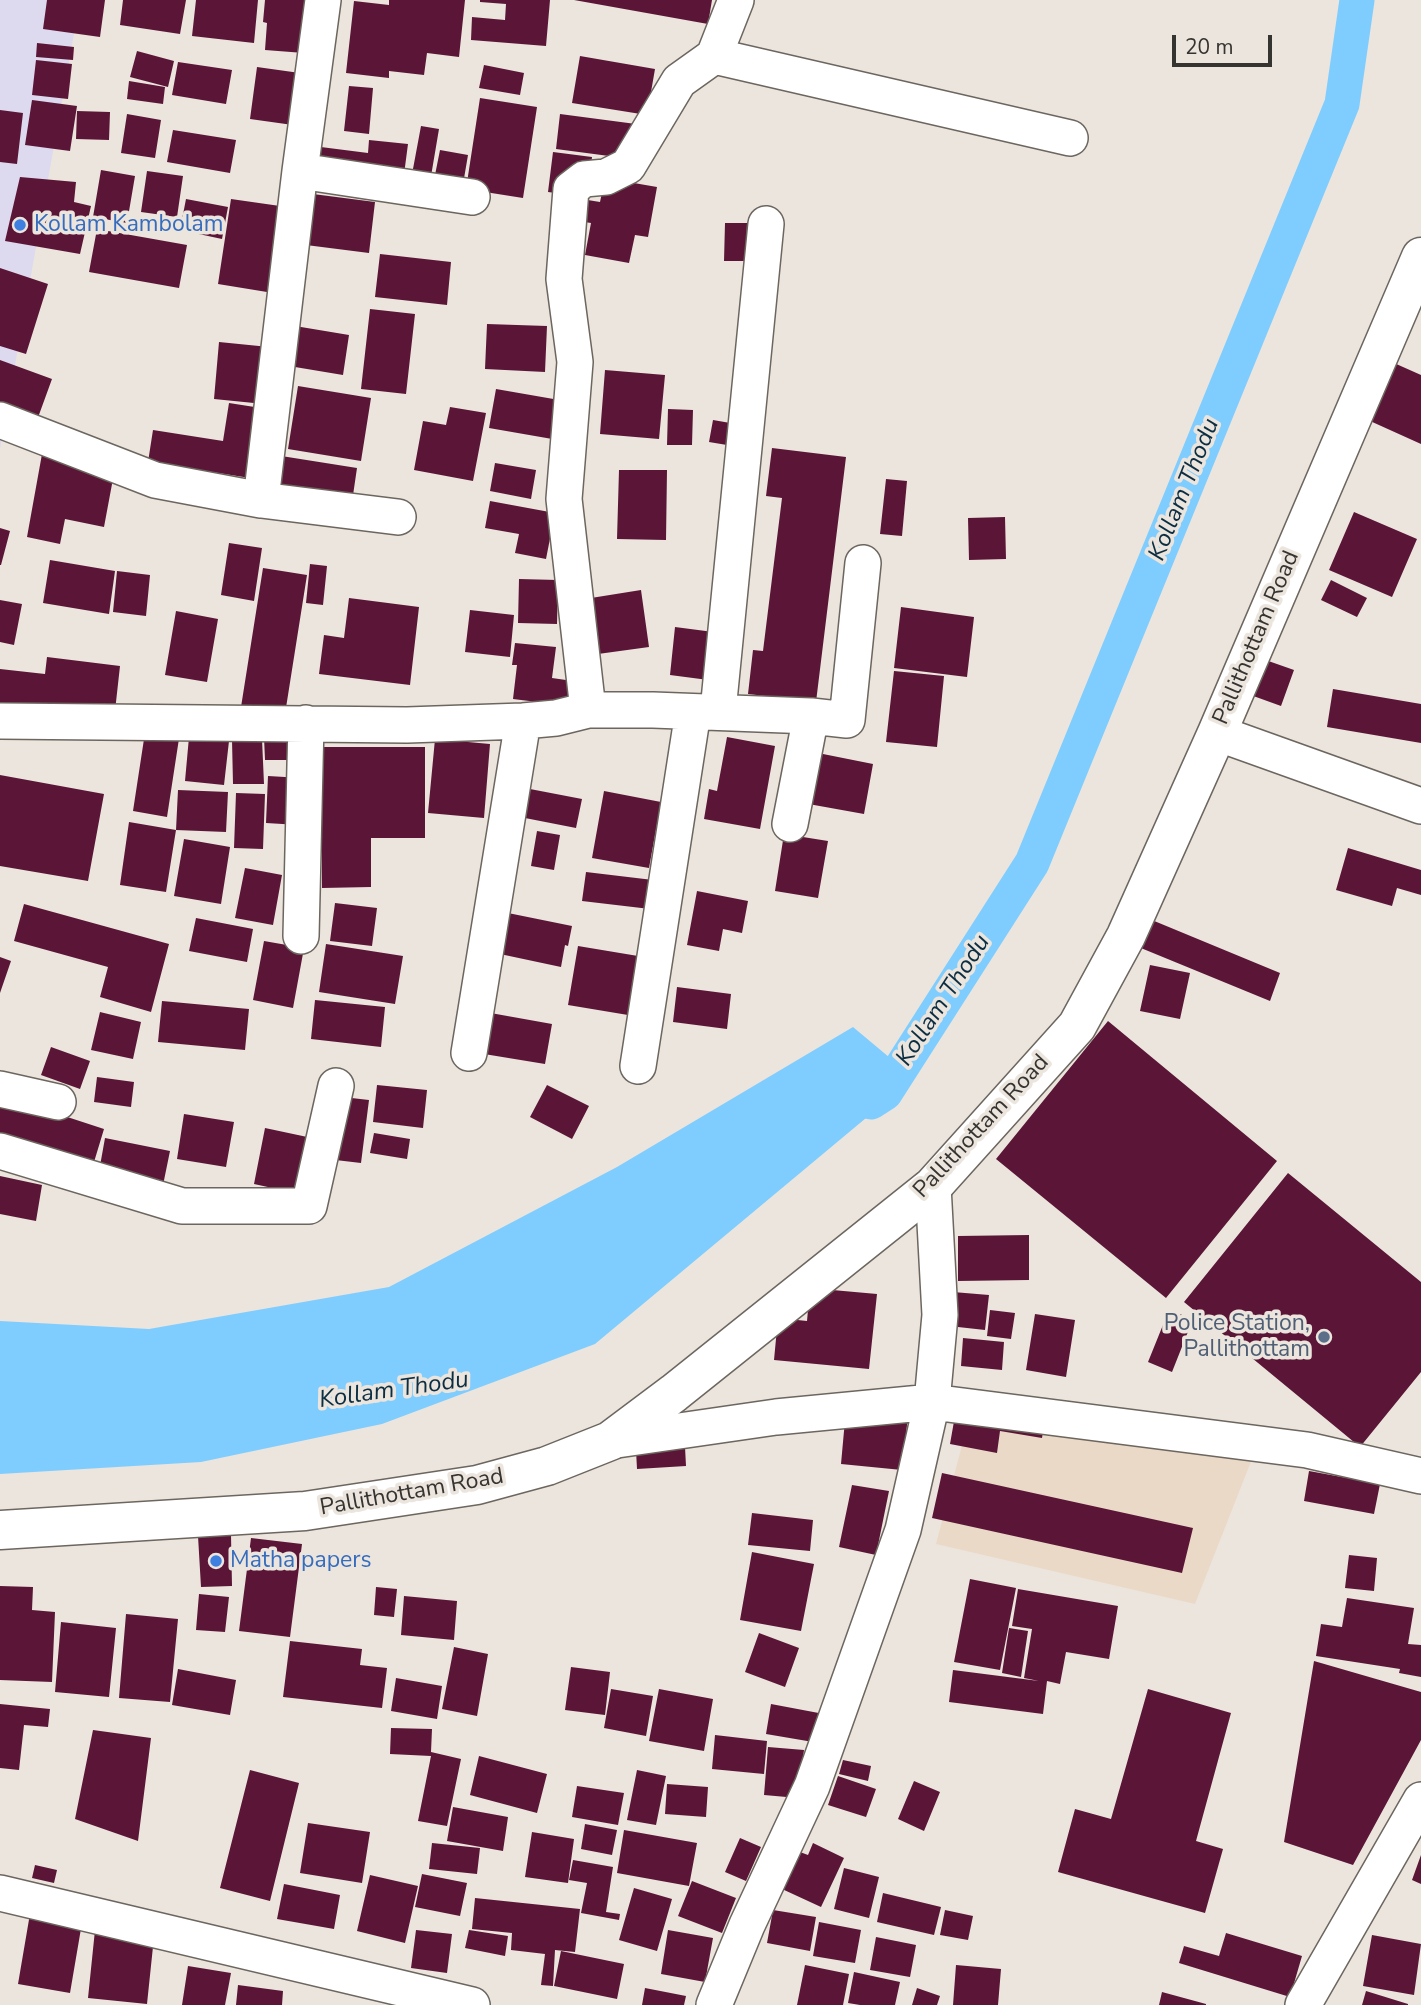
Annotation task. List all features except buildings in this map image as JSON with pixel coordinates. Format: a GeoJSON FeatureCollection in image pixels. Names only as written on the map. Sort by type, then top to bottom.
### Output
{"type":"FeatureCollection","features":[{"type":"Feature","properties":{"kind":"street"},"geometry":{"type":"LineString","coordinates":[[261,500],[299,171],[323,0]]}},
{"type":"Feature","properties":{"kind":"street"},"geometry":{"type":"LineString","coordinates":[[588,710],[564,499],[575,362],[564,279],[571,189],[584,179],[606,177],[628,166],[678,81],[714,56],[736,0]]}},
{"type":"Feature","properties":{"kind":"street"},"geometry":{"type":"LineString","coordinates":[[714,56],[1070,138]]}},
{"type":"Feature","properties":{"kind":"street"},"geometry":{"type":"LineString","coordinates":[[299,171],[472,197]]}},
{"type":"Feature","properties":{"kind":"street"},"geometry":{"type":"LineString","coordinates":[[638,1066],[706,712],[766,223]]}},
{"type":"Feature","properties":{"kind":"street","name":"Pallithottam Road"},"geometry":{"type":"LineString","coordinates":[[0,1530],[305,1511],[477,1485],[547,1466],[610,1441],[933,1186],[1077,1026],[1126,936],[1413,298],[1421,257]]}},
{"type":"Feature","properties":{"kind":"street"},"geometry":{"type":"LineString","coordinates":[[0,420],[155,480],[261,500],[398,517]]}},
{"type":"Feature","properties":{"kind":"street"},"geometry":{"type":"LineString","coordinates":[[0,721],[407,725],[523,721],[556,718],[588,710],[811,716],[847,720],[863,563]]}},
{"type":"Feature","properties":{"kind":"street"},"geometry":{"type":"LineString","coordinates":[[790,824],[811,716]]}},
{"type":"Feature","properties":{"kind":"street"},"geometry":{"type":"LineString","coordinates":[[468,1053],[523,721]]}},
{"type":"Feature","properties":{"kind":"street"},"geometry":{"type":"LineString","coordinates":[[301,936],[306,723]]}},
{"type":"Feature","properties":{"kind":"street"},"geometry":{"type":"LineString","coordinates":[[1217,733],[1421,806]]}},
{"type":"Feature","properties":{"kind":"street"},"geometry":{"type":"LineString","coordinates":[[0,1151],[182,1206],[309,1206],[336,1086]]}},
{"type":"Feature","properties":{"kind":"street"},"geometry":{"type":"LineString","coordinates":[[0,1089],[58,1102]]}},
{"type":"Feature","properties":{"kind":"street"},"geometry":{"type":"LineString","coordinates":[[714,2005],[747,1925],[812,1786],[903,1530],[932,1402],[940,1315],[933,1186]]}},
{"type":"Feature","properties":{"kind":"street"},"geometry":{"type":"LineString","coordinates":[[610,1441],[776,1417],[932,1402],[1307,1450],[1421,1476]]}},
{"type":"Feature","properties":{"kind":"street"},"geometry":{"type":"LineString","coordinates":[[1303,2005],[1421,1800]]}},
{"type":"Feature","properties":{"kind":"street"},"geometry":{"type":"LineString","coordinates":[[0,1893],[472,2005]]}},
{"type":"Feature","properties":{"kind":"shaded area","name":"Kollam Kambolam"},"geometry":{"type":"Polygon","coordinates":[[[0,0],[80,0],[0,449],[0,0]]]}},
{"type":"Feature","properties":{"kind":"shaded area"},"geometry":{"type":"Polygon","coordinates":[[[970,1415],[1252,1459],[1195,1604],[936,1544],[970,1415]]]}},
{"type":"Feature","properties":{"kind":"water"},"geometry":{"type":"Polygon","coordinates":[[[853,1027],[914,1078],[595,1344],[382,1424],[201,1462],[0,1474],[0,1321],[149,1329],[389,1287],[617,1167],[853,1027]]]}},
{"type":"Feature","properties":{"kind":"waterway","name":"Kollam Thodu"},"geometry":{"type":"LineString","coordinates":[[871,1102],[885,1093],[1032,863],[1342,104],[1357,0]]}},
{"type":"Feature","properties":{"kind":"place","name":"Kollam Kambolam"},"geometry":{"type":"Point","coordinates":[20,225]}},
{"type":"Feature","properties":{"kind":"place","name":"Police Station, Pallithottam"},"geometry":{"type":"Point","coordinates":[1324,1337]}},
{"type":"Feature","properties":{"kind":"place","name":"Matha papers"},"geometry":{"type":"Point","coordinates":[216,1561]}}]}
